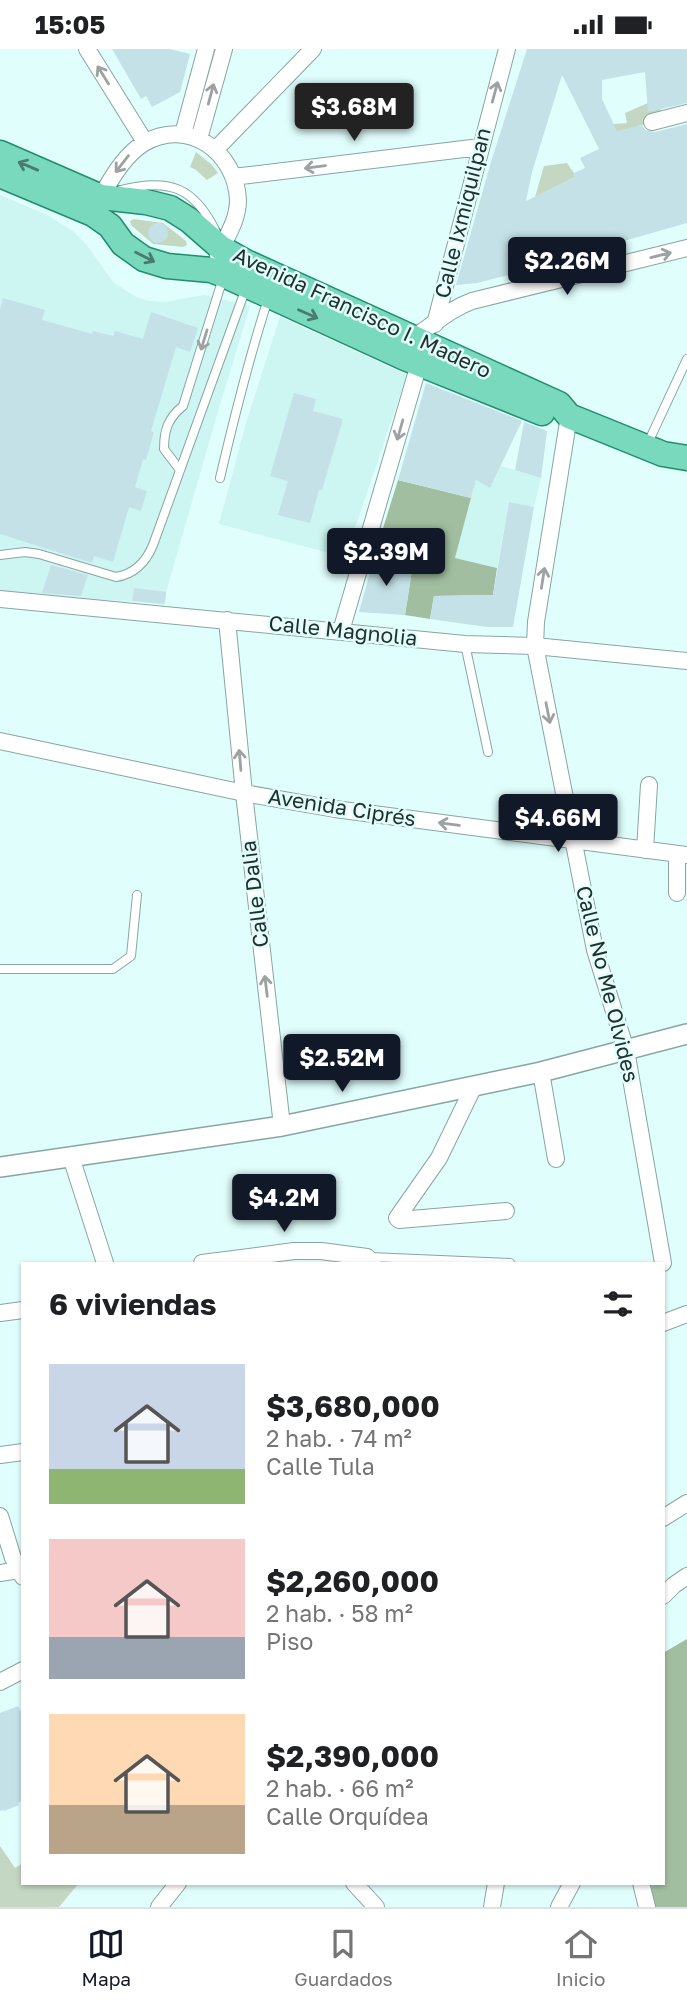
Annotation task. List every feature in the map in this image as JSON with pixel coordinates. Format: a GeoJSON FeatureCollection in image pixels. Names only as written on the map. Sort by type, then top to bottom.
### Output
{"type":"FeatureCollection","features":[{"type":"Feature","properties":{"kind":"main road","name":"Avenida Francisco I. Madero"},"geometry":{"type":"LineString","coordinates":[[0,153],[97,206],[123,244],[144,260],[167,266],[246,262],[264,286],[386,348],[559,404],[569,416],[665,453]]}},
{"type":"Feature","properties":{"kind":"main road","name":"Avenida Francisco I. Madero"},"geometry":{"type":"LineString","coordinates":[[0,175],[97,206],[146,202],[170,208],[189,220],[219,264]]}},
{"type":"Feature","properties":{"kind":"main road","name":"Avenida Francisco I. Madero"},"geometry":{"type":"LineString","coordinates":[[264,286],[424,331],[433,362]]}},
{"type":"Feature","properties":{"kind":"street"},"geometry":{"type":"LineString","coordinates":[[87,49],[145,142]]}},
{"type":"Feature","properties":{"kind":"street"},"geometry":{"type":"LineString","coordinates":[[183,134],[206,49]]}},
{"type":"Feature","properties":{"kind":"street"},"geometry":{"type":"LineString","coordinates":[[199,139],[224,49]]}},
{"type":"Feature","properties":{"kind":"street"},"geometry":{"type":"LineString","coordinates":[[215,150],[313,49]]}},
{"type":"Feature","properties":{"kind":"street","name":"Calle Ixmiquilpan"},"geometry":{"type":"LineString","coordinates":[[424,331],[507,49]]}},
{"type":"Feature","properties":{"kind":"street"},"geometry":{"type":"LineString","coordinates":[[652,122],[687,113]]}},
{"type":"Feature","properties":{"kind":"street"},"geometry":{"type":"LineString","coordinates":[[97,206],[119,168],[133,151],[145,142],[163,135],[183,134],[199,139],[226,162],[233,177],[238,202],[233,226],[219,264]]}},
{"type":"Feature","properties":{"kind":"street"},"geometry":{"type":"LineString","coordinates":[[233,177],[480,147]]}},
{"type":"Feature","properties":{"kind":"street"},"geometry":{"type":"LineString","coordinates":[[386,348],[396,346],[424,331],[447,312],[472,301],[687,248]]}},
{"type":"Feature","properties":{"kind":"street"},"geometry":{"type":"LineString","coordinates":[[341,631],[433,362]]}},
{"type":"Feature","properties":{"kind":"street","name":"Calle No Me Olvides"},"geometry":{"type":"LineString","coordinates":[[569,416],[536,622],[535,646],[595,950],[626,1050],[662,1262]]}},
{"type":"Feature","properties":{"kind":"street"},"geometry":{"type":"LineString","coordinates":[[665,453],[687,468]]}},
{"type":"Feature","properties":{"kind":"street","name":"Calle Magnolia"},"geometry":{"type":"LineString","coordinates":[[0,599],[465,644],[535,646],[687,661]]}},
{"type":"Feature","properties":{"kind":"street","name":"Calle Dalia"},"geometry":{"type":"LineString","coordinates":[[227,620],[282,1126]]}},
{"type":"Feature","properties":{"kind":"street","name":"Avenida Ciprés"},"geometry":{"type":"LineString","coordinates":[[0,741],[244,793],[335,809],[682,855]]}},
{"type":"Feature","properties":{"kind":"street"},"geometry":{"type":"LineString","coordinates":[[645,850],[649,785]]}},
{"type":"Feature","properties":{"kind":"street"},"geometry":{"type":"LineString","coordinates":[[677,893],[682,855]]}},
{"type":"Feature","properties":{"kind":"street"},"geometry":{"type":"LineString","coordinates":[[0,1167],[282,1126],[472,1088],[687,1034]]}},
{"type":"Feature","properties":{"kind":"street"},"geometry":{"type":"LineString","coordinates":[[541,1072],[556,1159]]}},
{"type":"Feature","properties":{"kind":"street"},"geometry":{"type":"LineString","coordinates":[[472,1088],[439,1158],[397,1218],[399,1220],[506,1211]]}},
{"type":"Feature","properties":{"kind":"street"},"geometry":{"type":"LineString","coordinates":[[71,1157],[105,1262]]}},
{"type":"Feature","properties":{"kind":"street"},"geometry":{"type":"LineString","coordinates":[[216,1262],[297,1257],[321,1251],[370,1260]]}},
{"type":"Feature","properties":{"kind":"street"},"geometry":{"type":"LineString","coordinates":[[0,1313],[21,1310]]}},
{"type":"Feature","properties":{"kind":"street"},"geometry":{"type":"LineString","coordinates":[[665,1322],[687,1314]]}},
{"type":"Feature","properties":{"kind":"street"},"geometry":{"type":"LineString","coordinates":[[0,1455],[21,1452]]}},
{"type":"Feature","properties":{"kind":"street"},"geometry":{"type":"LineString","coordinates":[[665,1517],[687,1503]]}},
{"type":"Feature","properties":{"kind":"street"},"geometry":{"type":"LineString","coordinates":[[0,1516],[21,1573],[0,1573]]}},
{"type":"Feature","properties":{"kind":"street"},"geometry":{"type":"LineString","coordinates":[[665,1595],[687,1576]]}},
{"type":"Feature","properties":{"kind":"street"},"geometry":{"type":"LineString","coordinates":[[0,1682],[21,1670]]}},
{"type":"Feature","properties":{"kind":"street"},"geometry":{"type":"LineString","coordinates":[[159,1907],[176,1885]]}},
{"type":"Feature","properties":{"kind":"street"},"geometry":{"type":"LineString","coordinates":[[356,1885],[376,1907]]}},
{"type":"Feature","properties":{"kind":"street"},"geometry":{"type":"LineString","coordinates":[[492,1907],[496,1885]]}},
{"type":"Feature","properties":{"kind":"street"},"geometry":{"type":"LineString","coordinates":[[559,1907],[571,1885]]}},
{"type":"Feature","properties":{"kind":"street"},"geometry":{"type":"LineString","coordinates":[[642,1885],[649,1907]]}},
{"type":"Feature","properties":{"kind":"street"},"geometry":{"type":"LineString","coordinates":[[649,1885],[649,1907]]}},
{"type":"Feature","properties":{"kind":"lane"},"geometry":{"type":"LineString","coordinates":[[180,470],[164,449],[164,432],[169,421],[183,406],[219,264]]}},
{"type":"Feature","properties":{"kind":"lane"},"geometry":{"type":"LineString","coordinates":[[0,555],[25,552],[39,554],[116,577],[127,575],[140,566],[149,555],[202,409],[264,286]]}},
{"type":"Feature","properties":{"kind":"lane"},"geometry":{"type":"LineString","coordinates":[[220,478],[264,286]]}},
{"type":"Feature","properties":{"kind":"lane"},"geometry":{"type":"LineString","coordinates":[[665,453],[687,359]]}},
{"type":"Feature","properties":{"kind":"lane"},"geometry":{"type":"LineString","coordinates":[[183,406],[202,409]]}},
{"type":"Feature","properties":{"kind":"lane"},"geometry":{"type":"LineString","coordinates":[[465,644],[488,752]]}},
{"type":"Feature","properties":{"kind":"lane"},"geometry":{"type":"LineString","coordinates":[[0,969],[113,969],[131,956],[137,895]]}},
{"type":"Feature","properties":{"kind":"lane"},"geometry":{"type":"LineString","coordinates":[[370,1260],[463,1262]]}},
{"type":"Feature","properties":{"kind":"shaded area"},"geometry":{"type":"Polygon","coordinates":[[[648,103],[660,108],[663,119],[638,126],[632,165],[613,124],[627,123],[625,113],[648,103]]]}},
{"type":"Feature","properties":{"kind":"shaded area"},"geometry":{"type":"Polygon","coordinates":[[[196,152],[218,173],[207,180],[190,167],[196,152]]]}},
{"type":"Feature","properties":{"kind":"shaded area"},"geometry":{"type":"Polygon","coordinates":[[[567,163],[575,177],[535,197],[544,166],[567,163]]]}},
{"type":"Feature","properties":{"kind":"shaded area"},"geometry":{"type":"Polygon","coordinates":[[[0,195],[47,215],[74,232],[114,283],[136,297],[165,302],[204,295],[250,306],[164,605],[0,590],[0,195]]]}},
{"type":"Feature","properties":{"kind":"shaded area"},"geometry":{"type":"Polygon","coordinates":[[[134,219],[163,223],[186,241],[187,245],[183,247],[153,244],[131,225],[130,221],[134,219]]]}},
{"type":"Feature","properties":{"kind":"shaded area"},"geometry":{"type":"Polygon","coordinates":[[[280,317],[407,375],[345,557],[219,524],[246,423],[280,317]]]}},
{"type":"Feature","properties":{"kind":"shaded area"},"geometry":{"type":"Polygon","coordinates":[[[501,466],[541,478],[534,507],[509,502],[497,568],[455,558],[476,480],[490,488],[501,466]]]}},
{"type":"Feature","properties":{"kind":"shaded area"},"geometry":{"type":"Polygon","coordinates":[[[398,480],[471,498],[455,558],[497,568],[493,595],[434,596],[430,619],[405,615],[412,570],[389,563],[390,554],[376,551],[398,480]]]}},
{"type":"Feature","properties":{"kind":"shaded area"},"geometry":{"type":"Polygon","coordinates":[[[687,1639],[687,1907],[653,1907],[651,1885],[665,1885],[665,1652],[687,1639]]]}},
{"type":"Feature","properties":{"kind":"shaded area"},"geometry":{"type":"Polygon","coordinates":[[[0,1846],[15,1868],[21,1864],[21,1885],[77,1885],[59,1907],[0,1907],[0,1846]]]}},
{"type":"Feature","properties":{"kind":"building"},"geometry":{"type":"Polygon","coordinates":[[[112,49],[169,49],[190,54],[180,92],[152,107],[146,96],[141,99],[112,49]]]}},
{"type":"Feature","properties":{"kind":"building"},"geometry":{"type":"Polygon","coordinates":[[[527,49],[687,49],[687,103],[648,112],[645,72],[602,80],[602,99],[617,131],[642,125],[645,130],[655,132],[687,124],[687,223],[557,260],[558,262],[477,283],[456,285],[527,49]],[[562,75],[532,172],[526,201],[575,177],[574,173],[585,168],[580,158],[599,149],[562,75]]]}},
{"type":"Feature","properties":{"kind":"building"},"geometry":{"type":"Polygon","coordinates":[[[158,223],[165,226],[168,233],[165,240],[158,243],[151,240],[148,233],[151,226],[158,223]]]}},
{"type":"Feature","properties":{"kind":"building"},"geometry":{"type":"Polygon","coordinates":[[[3,298],[45,310],[42,320],[92,334],[93,331],[113,336],[115,331],[143,339],[151,312],[198,328],[190,352],[176,347],[151,431],[154,432],[146,460],[143,459],[135,487],[147,491],[141,511],[129,507],[113,562],[94,556],[92,563],[0,534],[0,310],[3,298]]]}},
{"type":"Feature","properties":{"kind":"building"},"geometry":{"type":"Polygon","coordinates":[[[426,383],[522,421],[490,488],[476,480],[471,498],[398,480],[426,383]]]}},
{"type":"Feature","properties":{"kind":"building"},"geometry":{"type":"Polygon","coordinates":[[[294,393],[316,399],[313,411],[343,419],[310,523],[278,515],[288,481],[270,476],[294,393]]]}},
{"type":"Feature","properties":{"kind":"building"},"geometry":{"type":"Polygon","coordinates":[[[524,422],[547,431],[541,478],[515,470],[524,422]]]}},
{"type":"Feature","properties":{"kind":"building"},"geometry":{"type":"Polygon","coordinates":[[[509,502],[534,507],[513,627],[487,627],[430,619],[434,596],[493,595],[509,502]]]}},
{"type":"Feature","properties":{"kind":"building"},"geometry":{"type":"Polygon","coordinates":[[[376,551],[390,554],[389,563],[412,570],[405,615],[359,612],[376,551]]]}},
{"type":"Feature","properties":{"kind":"building"},"geometry":{"type":"Polygon","coordinates":[[[51,565],[88,575],[81,596],[42,593],[51,565]]]}},
{"type":"Feature","properties":{"kind":"building"},"geometry":{"type":"Polygon","coordinates":[[[134,588],[166,592],[165,604],[132,601],[134,588]]]}},
{"type":"Feature","properties":{"kind":"building"},"geometry":{"type":"Polygon","coordinates":[[[18,1706],[21,1712],[21,1801],[19,1805],[4,1811],[0,1811],[0,1713],[18,1706]]]}}]}
